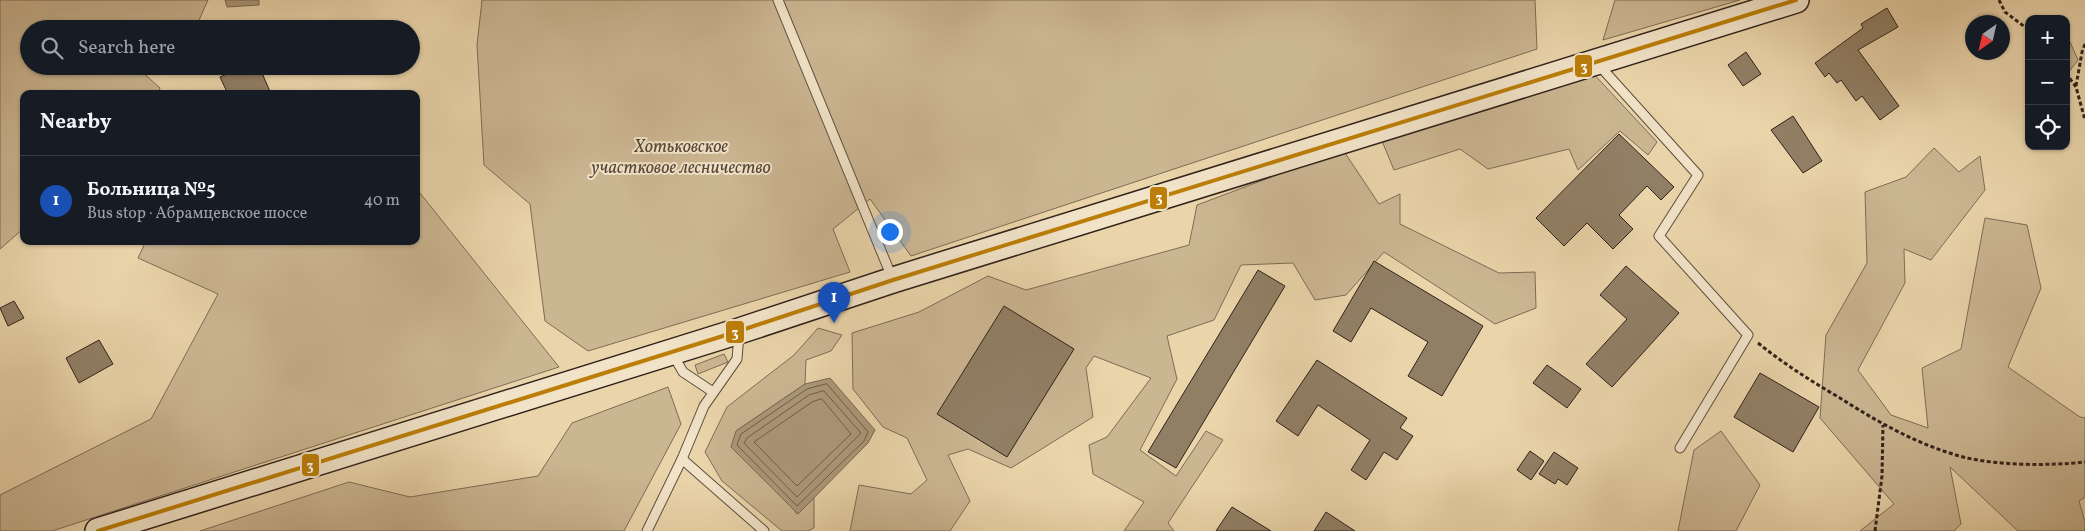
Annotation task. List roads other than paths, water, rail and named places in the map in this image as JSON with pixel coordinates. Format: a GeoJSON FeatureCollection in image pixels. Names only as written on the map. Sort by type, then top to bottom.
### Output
{"type":"FeatureCollection","features":[{"type":"Feature","properties":{"kind":"street"},"geometry":{"type":"LineString","coordinates":[[98,531],[739,331],[893,280],[1796,0]]}},
{"type":"Feature","properties":{"kind":"lane"},"geometry":{"type":"LineString","coordinates":[[778,0],[893,280]]}},
{"type":"Feature","properties":{"kind":"lane"},"geometry":{"type":"LineString","coordinates":[[1596,62],[1698,175],[1659,236],[1748,335],[1680,448]]}},
{"type":"Feature","properties":{"kind":"lane"},"geometry":{"type":"LineString","coordinates":[[647,531],[682,459],[704,406],[738,359],[739,331]]}},
{"type":"Feature","properties":{"kind":"lane"},"geometry":{"type":"LineString","coordinates":[[672,352],[684,372],[713,392]]}},
{"type":"Feature","properties":{"kind":"lane"},"geometry":{"type":"LineString","coordinates":[[682,459],[764,531]]}},
{"type":"Feature","properties":{"kind":"water"},"geometry":{"type":"Polygon","coordinates":[[[225,0],[259,0],[259,5],[227,7],[225,0]]]}},
{"type":"Feature","properties":{"kind":"water"},"geometry":{"type":"Polygon","coordinates":[[[830,378],[875,430],[868,443],[798,514],[731,447],[736,431],[805,384],[830,378]]]}},
{"type":"Feature","properties":{"kind":"place","name":"Больница №5"},"geometry":{"type":"Point","coordinates":[834,323]}},
{"type":"Feature","properties":{"kind":"park label","name":"Хотьковское участковое лесничество"},"geometry":{"type":"Point","coordinates":[681,157]}}]}
